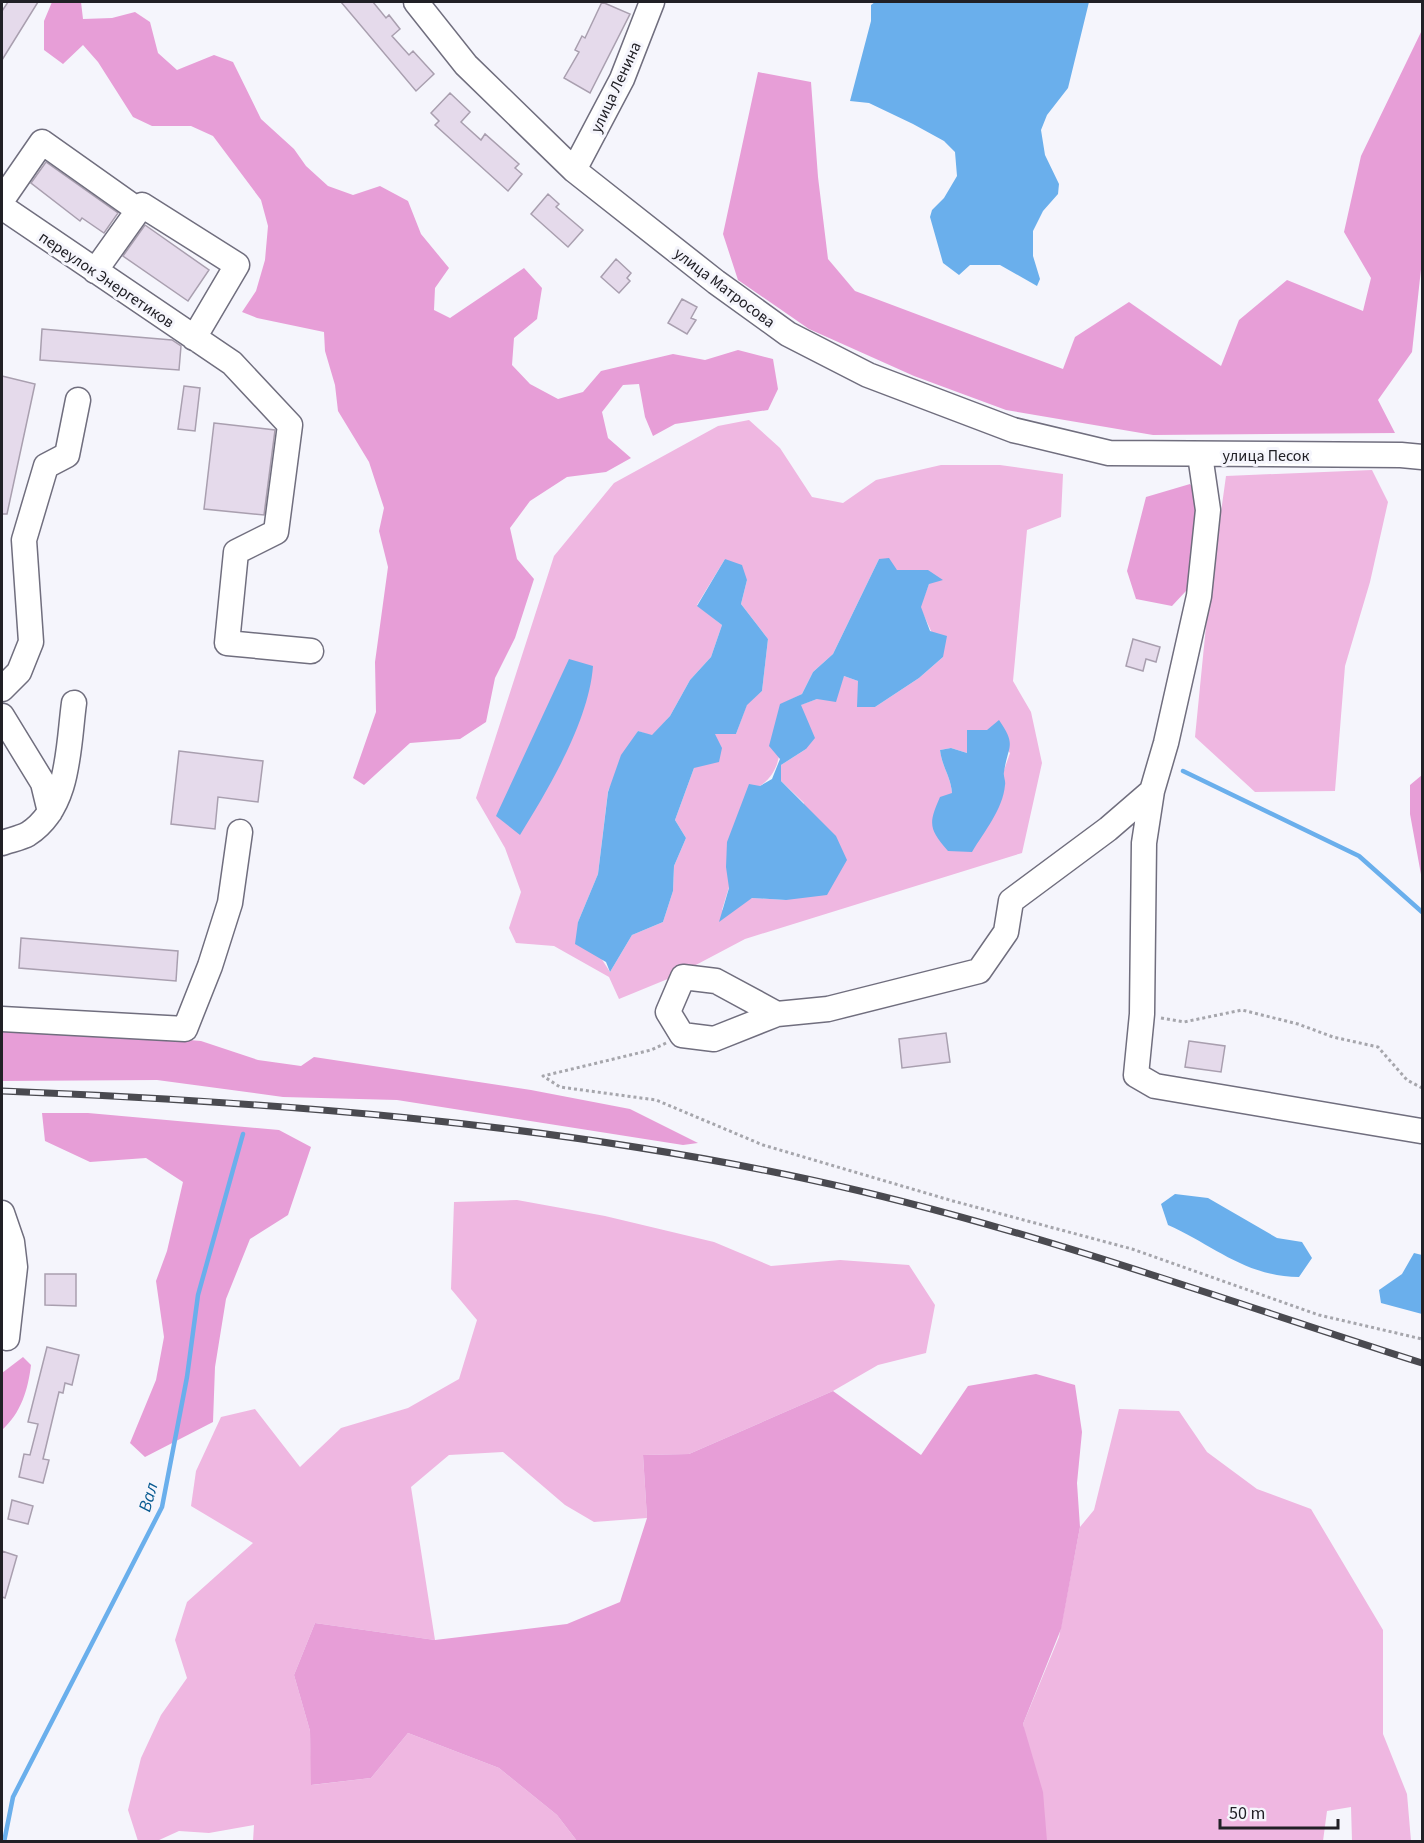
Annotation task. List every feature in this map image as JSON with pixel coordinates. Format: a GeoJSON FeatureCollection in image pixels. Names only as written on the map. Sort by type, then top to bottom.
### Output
{"type":"FeatureCollection","features":[{"type":"Feature","properties":{"kind":"street","name":"улица Матросова"},"geometry":{"type":"LineString","coordinates":[[416,2],[466,65],[574,170],[716,282],[798,339],[868,375],[1012,430],[1109,453]]}},
{"type":"Feature","properties":{"kind":"street","name":"улица Ленина"},"geometry":{"type":"LineString","coordinates":[[574,170],[622,80],[652,2]]}},
{"type":"Feature","properties":{"kind":"street"},"geometry":{"type":"LineString","coordinates":[[2,200],[42,142],[138,210]]}},
{"type":"Feature","properties":{"kind":"street"},"geometry":{"type":"LineString","coordinates":[[95,271],[142,205],[237,266],[203,344]]}},
{"type":"Feature","properties":{"kind":"street","name":"переулок Энергетиков"},"geometry":{"type":"LineString","coordinates":[[2,207],[232,363],[290,425],[276,532],[236,552],[227,643],[311,651]]}},
{"type":"Feature","properties":{"kind":"street"},"geometry":{"type":"LineString","coordinates":[[2,689],[19,672],[31,642],[24,540],[46,466],[67,455],[78,400]]}},
{"type":"Feature","properties":{"kind":"street","name":"улица Песок"},"geometry":{"type":"LineString","coordinates":[[1109,453],[1401,454],[1422,457]]}},
{"type":"Feature","properties":{"kind":"street"},"geometry":{"type":"LineString","coordinates":[[1200,455],[1208,510],[1199,596],[1166,743],[1152,791],[1144,843],[1142,1014],[1136,1075],[1155,1086],[1421,1131]]}},
{"type":"Feature","properties":{"kind":"street"},"geometry":{"type":"LineString","coordinates":[[2,843],[28,834],[50,812],[62,789],[74,703]]}},
{"type":"Feature","properties":{"kind":"street"},"geometry":{"type":"LineString","coordinates":[[2,716],[43,783],[50,812]]}},
{"type":"Feature","properties":{"kind":"street"},"geometry":{"type":"LineString","coordinates":[[777,1014],[716,981],[683,977],[668,1012],[682,1035],[714,1039],[777,1014],[828,1010],[979,971],[1006,933],[1011,901],[1108,829],[1152,791]]}},
{"type":"Feature","properties":{"kind":"street"},"geometry":{"type":"LineString","coordinates":[[2,1019],[185,1029],[210,966],[230,903],[240,832]]}},
{"type":"Feature","properties":{"kind":"street"},"geometry":{"type":"LineString","coordinates":[[2,1213],[12,1242],[15,1267],[7,1338]]}},
{"type":"Feature","properties":{"kind":"path"},"geometry":{"type":"LineString","coordinates":[[1142,1014],[1184,1022],[1242,1010],[1298,1024],[1333,1037],[1378,1047],[1407,1080],[1422,1088]]}},
{"type":"Feature","properties":{"kind":"path"},"geometry":{"type":"LineString","coordinates":[[682,1035],[651,1050],[543,1076],[560,1087],[656,1100],[764,1145],[953,1201],[1132,1249],[1319,1315],[1422,1339]]}},
{"type":"Feature","properties":{"kind":"shaded area"},"geometry":{"type":"Polygon","coordinates":[[[52,2],[81,2],[83,19],[112,18],[135,12],[150,22],[158,53],[177,70],[214,55],[233,62],[261,119],[294,149],[306,166],[328,186],[353,195],[380,186],[408,201],[421,234],[449,268],[435,288],[434,310],[450,318],[524,268],[542,288],[537,319],[514,338],[512,365],[530,384],[558,399],[583,392],[601,371],[673,354],[705,360],[738,350],[773,359],[778,389],[768,410],[675,424],[653,436],[645,417],[639,384],[623,385],[602,412],[608,438],[631,458],[606,472],[567,477],[530,501],[510,528],[517,559],[534,579],[515,638],[495,678],[486,722],[460,739],[410,743],[364,785],[353,778],[376,712],[375,662],[388,567],[379,531],[384,508],[369,462],[338,411],[335,385],[325,351],[324,332],[257,318],[242,312],[256,291],[265,260],[268,226],[261,200],[213,136],[191,126],[152,126],[133,117],[98,62],[83,45],[63,64],[44,50],[44,21],[52,2]]]}},
{"type":"Feature","properties":{"kind":"shaded area"},"geometry":{"type":"Polygon","coordinates":[[[1422,30],[1422,260],[1412,352],[1378,400],[1395,433],[1153,435],[1006,410],[914,376],[809,329],[738,280],[723,234],[758,72],[811,82],[818,177],[828,259],[855,291],[1063,369],[1075,337],[1129,302],[1221,366],[1239,320],[1287,280],[1363,311],[1371,278],[1344,232],[1361,156],[1422,30]]]}},
{"type":"Feature","properties":{"kind":"shaded area"},"geometry":{"type":"Polygon","coordinates":[[[749,420],[780,448],[812,497],[843,503],[876,480],[941,465],[1000,465],[1063,474],[1061,517],[1027,530],[1013,681],[1031,712],[1042,763],[1022,853],[745,939],[675,976],[619,999],[609,977],[554,946],[516,943],[509,928],[521,892],[505,848],[476,798],[554,556],[614,483],[718,426],[749,420]],[[725,559],[697,605],[722,625],[711,657],[690,680],[670,716],[652,736],[638,731],[608,791],[598,874],[578,922],[610,972],[632,935],[663,922],[673,891],[674,866],[686,838],[675,820],[694,768],[715,733],[736,734],[747,704],[762,691],[768,639],[741,604],[747,580],[725,559]],[[879,559],[833,654],[813,672],[802,694],[780,705],[781,739],[778,760],[769,779],[760,786],[722,910],[752,898],[786,900],[804,803],[781,781],[781,765],[806,749],[800,705],[817,699],[844,676],[858,681],[875,707],[919,678],[943,657],[920,607],[929,584],[928,570],[897,570],[879,559]],[[987,730],[972,731],[967,753],[951,748],[940,750],[952,793],[1005,785],[1003,773],[1010,753],[987,730]]]}},
{"type":"Feature","properties":{"kind":"shaded area"},"geometry":{"type":"Polygon","coordinates":[[[1372,470],[1388,502],[1370,582],[1345,666],[1335,791],[1255,792],[1195,737],[1208,606],[1226,476],[1372,470]]]}},
{"type":"Feature","properties":{"kind":"shaded area"},"geometry":{"type":"Polygon","coordinates":[[[1190,484],[1206,512],[1199,577],[1172,606],[1136,599],[1127,571],[1146,497],[1190,484]]]}},
{"type":"Feature","properties":{"kind":"shaded area"},"geometry":{"type":"Polygon","coordinates":[[[1422,775],[1422,880],[1410,814],[1410,785],[1422,775]]]}},
{"type":"Feature","properties":{"kind":"shaded area"},"geometry":{"type":"Polygon","coordinates":[[[2,1024],[201,1041],[258,1060],[301,1066],[314,1057],[531,1090],[630,1109],[698,1143],[683,1145],[397,1100],[283,1097],[157,1080],[2,1081],[2,1024]]]}},
{"type":"Feature","properties":{"kind":"shaded area"},"geometry":{"type":"Polygon","coordinates":[[[42,1113],[88,1113],[279,1130],[311,1147],[288,1215],[250,1239],[226,1299],[215,1367],[213,1422],[145,1457],[130,1443],[156,1380],[164,1337],[156,1281],[167,1251],[183,1182],[146,1158],[90,1162],[45,1141],[42,1113]]]}},
{"type":"Feature","properties":{"kind":"shaded area"},"geometry":{"type":"Polygon","coordinates":[[[517,1200],[605,1216],[714,1242],[771,1266],[840,1260],[909,1265],[935,1305],[926,1353],[878,1365],[833,1391],[689,1454],[643,1455],[647,1518],[594,1522],[565,1505],[503,1452],[449,1455],[411,1487],[435,1640],[315,1623],[294,1675],[310,1731],[312,1785],[371,1778],[408,1733],[499,1768],[557,1815],[577,1841],[253,1841],[254,1825],[209,1833],[179,1831],[157,1841],[138,1841],[128,1810],[141,1758],[161,1715],[187,1678],[175,1640],[187,1602],[253,1543],[191,1506],[196,1471],[221,1417],[255,1409],[300,1467],[341,1428],[408,1408],[459,1379],[477,1320],[451,1289],[454,1202],[517,1200]]]}},
{"type":"Feature","properties":{"kind":"shaded area"},"geometry":{"type":"Polygon","coordinates":[[[23,1357],[31,1365],[26,1392],[19,1409],[2,1430],[2,1373],[23,1357]]]}},
{"type":"Feature","properties":{"kind":"shaded area"},"geometry":{"type":"Polygon","coordinates":[[[1036,1374],[1075,1385],[1082,1432],[1077,1483],[1080,1527],[1061,1629],[1023,1724],[1043,1792],[1047,1841],[577,1841],[557,1815],[499,1768],[408,1733],[371,1778],[311,1785],[310,1731],[294,1675],[315,1623],[435,1640],[567,1624],[620,1602],[647,1518],[643,1455],[689,1454],[833,1391],[921,1455],[968,1386],[1036,1374]]]}},
{"type":"Feature","properties":{"kind":"shaded area"},"geometry":{"type":"Polygon","coordinates":[[[1119,1409],[1179,1411],[1207,1452],[1257,1489],[1311,1509],[1383,1630],[1383,1734],[1407,1794],[1411,1841],[1352,1841],[1351,1807],[1327,1811],[1323,1841],[1046,1841],[1023,1724],[1059,1637],[1080,1527],[1094,1510],[1119,1409]]]}},
{"type":"Feature","properties":{"kind":"water"},"geometry":{"type":"Polygon","coordinates":[[[875,2],[1089,2],[1068,88],[1047,115],[1041,130],[1045,155],[1059,184],[1058,194],[1043,211],[1033,231],[1033,256],[1040,279],[1037,286],[1000,265],[970,265],[959,275],[943,263],[930,217],[932,210],[944,198],[957,176],[955,152],[944,141],[913,124],[869,103],[850,101],[871,21],[871,5],[875,2]]]}},
{"type":"Feature","properties":{"kind":"water"},"geometry":{"type":"Polygon","coordinates":[[[889,558],[897,570],[928,570],[943,580],[929,584],[921,607],[930,631],[947,636],[943,657],[919,678],[875,707],[857,707],[858,681],[844,676],[836,702],[817,699],[801,705],[815,738],[806,749],[781,765],[781,781],[836,836],[847,860],[827,895],[786,900],[752,898],[719,922],[729,888],[726,867],[727,842],[749,784],[760,786],[772,779],[780,759],[769,746],[780,704],[802,694],[813,672],[833,654],[879,559],[889,558]]]}},
{"type":"Feature","properties":{"kind":"water"},"geometry":{"type":"Polygon","coordinates":[[[725,559],[742,565],[747,580],[741,604],[768,639],[762,691],[747,705],[736,734],[715,734],[722,748],[719,762],[694,768],[675,820],[686,838],[674,866],[673,891],[663,922],[632,935],[610,972],[606,962],[575,944],[578,922],[598,874],[608,792],[621,755],[638,731],[652,735],[670,716],[690,680],[711,657],[722,625],[697,606],[725,559]]]}},
{"type":"Feature","properties":{"kind":"water"},"geometry":{"type":"Polygon","coordinates":[[[569,659],[593,666],[584,709],[566,754],[520,835],[496,816],[569,659]]]}},
{"type":"Feature","properties":{"kind":"water"},"geometry":{"type":"Polygon","coordinates":[[[999,720],[1010,741],[1001,803],[972,852],[948,851],[932,826],[940,797],[952,793],[940,750],[951,748],[967,753],[967,730],[987,730],[999,720]]]}},
{"type":"Feature","properties":{"kind":"water"},"geometry":{"type":"Polygon","coordinates":[[[1175,1194],[1208,1198],[1277,1238],[1302,1242],[1312,1258],[1299,1277],[1262,1271],[1230,1259],[1168,1225],[1161,1204],[1175,1194]]]}},
{"type":"Feature","properties":{"kind":"water"},"geometry":{"type":"Polygon","coordinates":[[[1414,1253],[1422,1255],[1422,1314],[1381,1303],[1379,1290],[1402,1274],[1414,1253]]]}},
{"type":"Feature","properties":{"kind":"building"},"geometry":{"type":"Polygon","coordinates":[[[8,2],[38,2],[2,60],[2,11],[8,2]]]}},
{"type":"Feature","properties":{"kind":"building"},"geometry":{"type":"Polygon","coordinates":[[[341,2],[373,2],[386,18],[389,15],[400,29],[392,36],[409,55],[413,51],[434,74],[416,91],[341,2]]]}},
{"type":"Feature","properties":{"kind":"building"},"geometry":{"type":"Polygon","coordinates":[[[602,2],[630,14],[590,93],[564,78],[579,52],[575,50],[582,36],[585,38],[602,2]]]}},
{"type":"Feature","properties":{"kind":"building"},"geometry":{"type":"Polygon","coordinates":[[[450,93],[470,112],[461,122],[481,140],[485,134],[519,164],[515,168],[522,174],[508,191],[435,125],[439,121],[431,113],[450,93]]]}},
{"type":"Feature","properties":{"kind":"building"},"geometry":{"type":"Polygon","coordinates":[[[46,162],[118,213],[104,233],[82,218],[80,221],[31,183],[46,162]]]}},
{"type":"Feature","properties":{"kind":"building"},"geometry":{"type":"Polygon","coordinates":[[[548,194],[559,204],[556,207],[583,230],[568,247],[531,214],[548,194]]]}},
{"type":"Feature","properties":{"kind":"building"},"geometry":{"type":"Polygon","coordinates":[[[145,225],[209,270],[188,301],[123,256],[145,225]]]}},
{"type":"Feature","properties":{"kind":"building"},"geometry":{"type":"Polygon","coordinates":[[[616,259],[631,273],[627,278],[630,281],[619,293],[601,277],[616,259]]]}},
{"type":"Feature","properties":{"kind":"building"},"geometry":{"type":"Polygon","coordinates":[[[682,299],[697,307],[691,318],[696,320],[687,334],[668,323],[682,299]]]}},
{"type":"Feature","properties":{"kind":"building"},"geometry":{"type":"Polygon","coordinates":[[[42,329],[172,340],[181,346],[179,370],[40,360],[42,329]]]}},
{"type":"Feature","properties":{"kind":"building"},"geometry":{"type":"Polygon","coordinates":[[[2,376],[35,384],[7,514],[2,514],[2,376]]]}},
{"type":"Feature","properties":{"kind":"building"},"geometry":{"type":"Polygon","coordinates":[[[184,386],[200,388],[195,431],[178,429],[184,386]]]}},
{"type":"Feature","properties":{"kind":"building"},"geometry":{"type":"Polygon","coordinates":[[[214,423],[275,430],[264,515],[204,509],[214,423]]]}},
{"type":"Feature","properties":{"kind":"building"},"geometry":{"type":"Polygon","coordinates":[[[1133,639],[1160,647],[1156,662],[1146,659],[1143,671],[1126,666],[1133,639]]]}},
{"type":"Feature","properties":{"kind":"building"},"geometry":{"type":"Polygon","coordinates":[[[179,751],[263,761],[258,802],[218,797],[215,829],[171,824],[179,751]]]}},
{"type":"Feature","properties":{"kind":"building"},"geometry":{"type":"Polygon","coordinates":[[[21,938],[178,951],[176,981],[19,968],[21,938]]]}},
{"type":"Feature","properties":{"kind":"building"},"geometry":{"type":"Polygon","coordinates":[[[946,1033],[950,1062],[902,1068],[899,1039],[946,1033]]]}},
{"type":"Feature","properties":{"kind":"building"},"geometry":{"type":"Polygon","coordinates":[[[1189,1041],[1225,1046],[1221,1072],[1185,1067],[1189,1041]]]}},
{"type":"Feature","properties":{"kind":"building"},"geometry":{"type":"Polygon","coordinates":[[[45,1274],[76,1274],[76,1306],[45,1305],[45,1274]]]}},
{"type":"Feature","properties":{"kind":"building"},"geometry":{"type":"Polygon","coordinates":[[[47,1347],[79,1355],[72,1385],[65,1383],[63,1393],[59,1392],[43,1459],[49,1460],[43,1483],[19,1477],[24,1454],[30,1455],[38,1424],[28,1422],[47,1347]]]}},
{"type":"Feature","properties":{"kind":"building"},"geometry":{"type":"Polygon","coordinates":[[[12,1500],[33,1506],[28,1524],[8,1519],[12,1500]]]}},
{"type":"Feature","properties":{"kind":"building"},"geometry":{"type":"Polygon","coordinates":[[[2,1551],[17,1556],[5,1598],[2,1597],[2,1551]]]}},
{"type":"Feature","properties":{"kind":"waterway"},"geometry":{"type":"LineString","coordinates":[[1183,771],[1359,856],[1422,912]]}},
{"type":"Feature","properties":{"kind":"waterway","name":"Вал"},"geometry":{"type":"LineString","coordinates":[[4,1842],[13,1797],[162,1507],[187,1377],[198,1295],[243,1134]]}},
{"type":"Feature","properties":{"kind":"railway"},"geometry":{"type":"LineString","coordinates":[[2,1091],[204,1101],[406,1118],[507,1129],[707,1159],[807,1179],[963,1218],[1117,1264],[1422,1363]]}}]}
